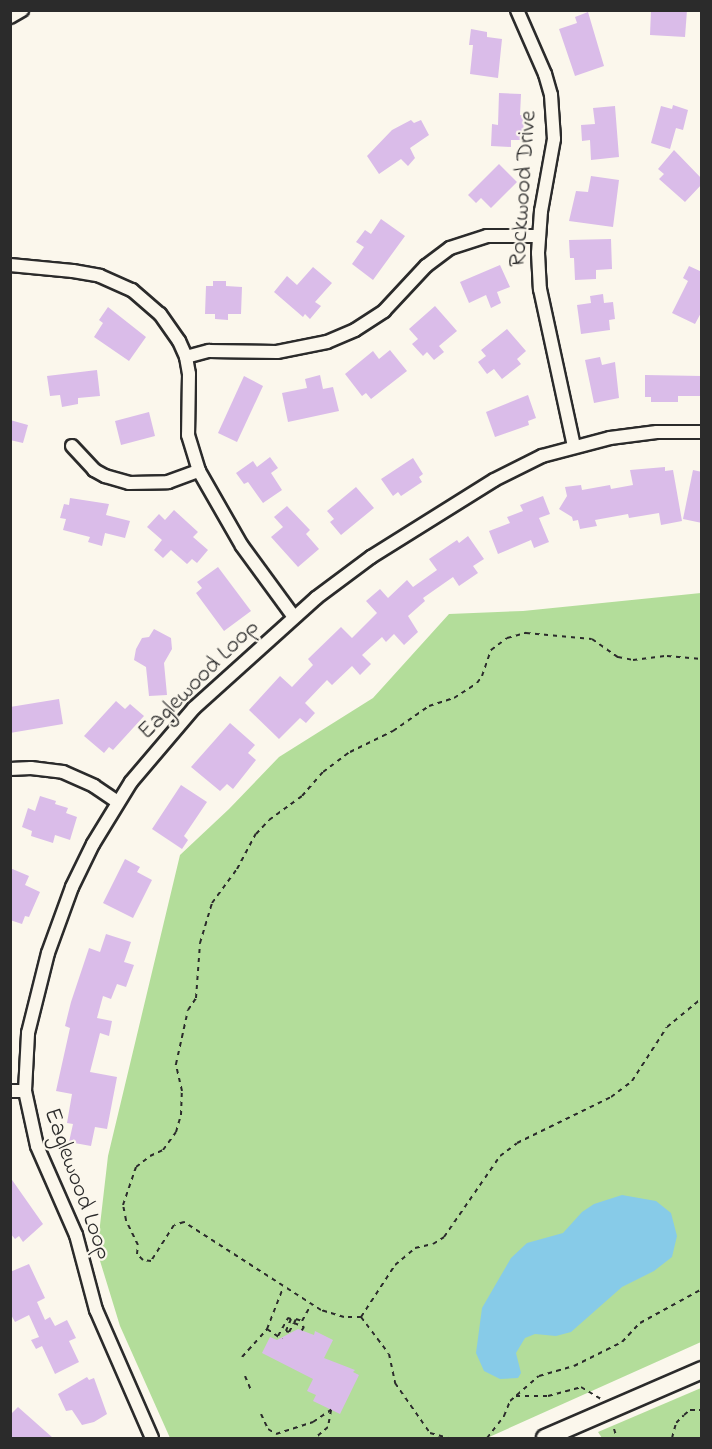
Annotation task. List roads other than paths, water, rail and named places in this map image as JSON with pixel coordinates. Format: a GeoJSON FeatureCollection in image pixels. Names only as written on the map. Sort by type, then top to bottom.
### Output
{"type":"FeatureCollection","features":[{"type":"Feature","properties":{"kind":"main road"},"geometry":{"type":"LineString","coordinates":[[545,1438],[702,1370]]}},
{"type":"Feature","properties":{"kind":"street"},"geometry":{"type":"LineString","coordinates":[[10,17],[22,10]]}},
{"type":"Feature","properties":{"kind":"street","name":"Rockwood Drive"},"geometry":{"type":"LineString","coordinates":[[517,10],[545,74],[553,116],[552,155],[544,192],[539,236],[543,311],[574,446]]}},
{"type":"Feature","properties":{"kind":"street"},"geometry":{"type":"LineString","coordinates":[[186,357],[209,351],[277,352],[327,342],[356,330],[384,311],[426,267],[450,248],[487,236],[539,236]]}},
{"type":"Feature","properties":{"kind":"street"},"geometry":{"type":"LineString","coordinates":[[10,265],[99,276],[125,286],[142,296],[170,326],[186,357],[189,374],[188,435],[199,471],[242,546],[294,617]]}},
{"type":"Feature","properties":{"kind":"street","name":"Eaglewood Loop"},"geometry":{"type":"LineString","coordinates":[[152,1438],[102,1327],[76,1235],[37,1146],[25,1091],[28,1033],[50,945],[82,865],[118,802],[150,757],[194,708],[294,617],[371,557],[477,490],[527,462],[574,446],[634,434],[702,432]]}},
{"type":"Feature","properties":{"kind":"street"},"geometry":{"type":"LineString","coordinates":[[72,446],[94,470],[129,483],[168,482],[199,471]]}},
{"type":"Feature","properties":{"kind":"street"},"geometry":{"type":"LineString","coordinates":[[10,769],[31,768],[63,772],[94,786],[118,802]]}},
{"type":"Feature","properties":{"kind":"street"},"geometry":{"type":"LineString","coordinates":[[10,1091],[25,1091]]}},
{"type":"Feature","properties":{"kind":"water"},"geometry":{"type":"Polygon","coordinates":[[[622,1195],[656,1201],[671,1213],[677,1236],[672,1257],[654,1271],[622,1287],[571,1332],[556,1336],[535,1334],[525,1338],[516,1353],[521,1373],[518,1378],[500,1379],[484,1371],[476,1353],[482,1308],[511,1258],[527,1243],[563,1233],[582,1212],[594,1204],[622,1195]]]}}]}
